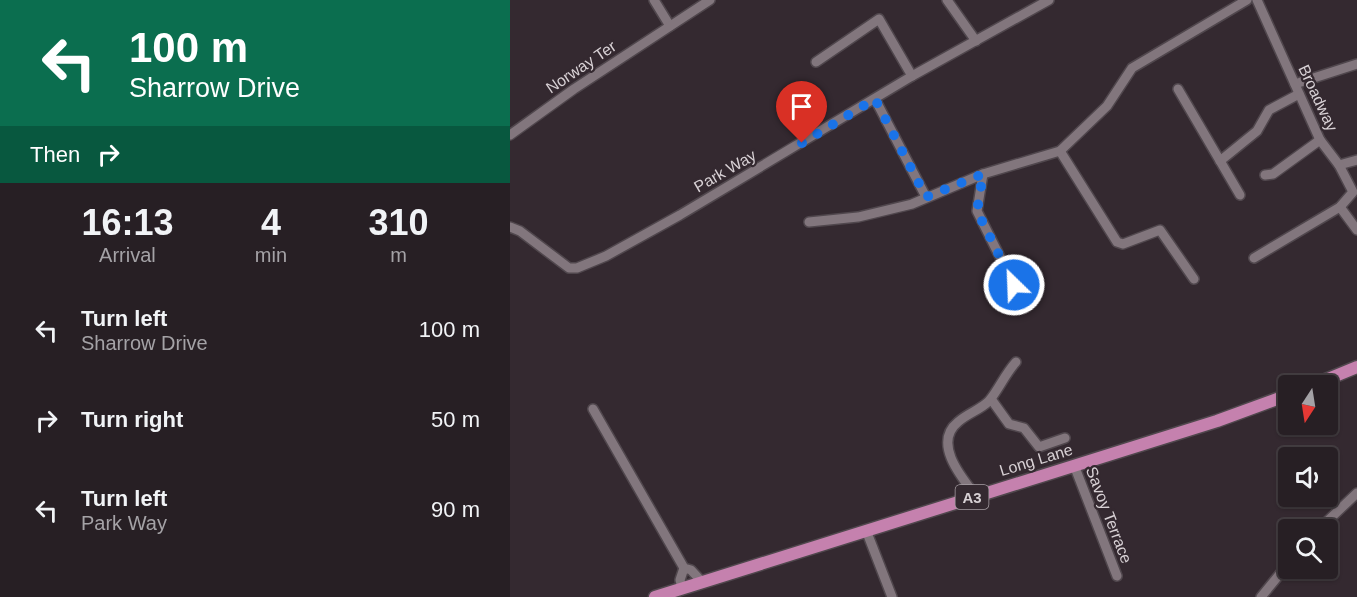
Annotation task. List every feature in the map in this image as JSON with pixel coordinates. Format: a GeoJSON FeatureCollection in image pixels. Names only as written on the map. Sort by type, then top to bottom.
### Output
{"type":"FeatureCollection","features":[{"type":"Feature","properties":{"kind":"main road"},"geometry":{"type":"LineString","coordinates":[[1338,375],[1357,367]]}},
{"type":"Feature","properties":{"kind":"main road","name":"Long Lane"},"geometry":{"type":"LineString","coordinates":[[655,597],[1217,421],[1278,399]]}},
{"type":"Feature","properties":{"kind":"street"},"geometry":{"type":"LineString","coordinates":[[654,0],[670,26]]}},
{"type":"Feature","properties":{"kind":"street","name":"Norway Ter"},"geometry":{"type":"LineString","coordinates":[[510,135],[574,88],[710,0]]}},
{"type":"Feature","properties":{"kind":"street"},"geometry":{"type":"LineString","coordinates":[[947,0],[976,41]]}},
{"type":"Feature","properties":{"kind":"street","name":"Park Way"},"geometry":{"type":"LineString","coordinates":[[510,227],[520,231],[569,268],[577,268],[606,256],[680,215],[912,76],[1049,0]]}},
{"type":"Feature","properties":{"kind":"street"},"geometry":{"type":"LineString","coordinates":[[809,222],[858,217],[912,204],[983,174],[1060,151],[1107,106],[1132,68],[1247,0]]}},
{"type":"Feature","properties":{"kind":"street","name":"Broadway"},"geometry":{"type":"LineString","coordinates":[[1257,0],[1320,140],[1339,165],[1353,192],[1340,207]]}},
{"type":"Feature","properties":{"kind":"street"},"geometry":{"type":"LineString","coordinates":[[816,62],[879,19],[912,76]]}},
{"type":"Feature","properties":{"kind":"street"},"geometry":{"type":"LineString","coordinates":[[1220,161],[1257,131],[1269,110],[1297,89],[1357,64]]}},
{"type":"Feature","properties":{"kind":"street"},"geometry":{"type":"LineString","coordinates":[[1178,89],[1240,195]]}},
{"type":"Feature","properties":{"kind":"street"},"geometry":{"type":"LineString","coordinates":[[875,99],[926,197]]}},
{"type":"Feature","properties":{"kind":"street"},"geometry":{"type":"LineString","coordinates":[[1265,175],[1273,174],[1320,140]]}},
{"type":"Feature","properties":{"kind":"street"},"geometry":{"type":"LineString","coordinates":[[1060,151],[1117,242],[1122,244],[1160,230],[1194,279]]}},
{"type":"Feature","properties":{"kind":"street"},"geometry":{"type":"LineString","coordinates":[[1339,165],[1357,160]]}},
{"type":"Feature","properties":{"kind":"street"},"geometry":{"type":"LineString","coordinates":[[983,174],[977,211],[1014,285]]}},
{"type":"Feature","properties":{"kind":"street"},"geometry":{"type":"LineString","coordinates":[[1254,258],[1340,207],[1357,230]]}},
{"type":"Feature","properties":{"kind":"street"},"geometry":{"type":"LineString","coordinates":[[976,496],[956,469],[949,453],[950,436],[956,423],[991,399],[1003,376],[1016,362]]}},
{"type":"Feature","properties":{"kind":"street"},"geometry":{"type":"LineString","coordinates":[[991,399],[1009,424],[1024,428],[1039,447],[1065,438]]}},
{"type":"Feature","properties":{"kind":"street"},"geometry":{"type":"LineString","coordinates":[[593,409],[684,568],[691,570],[702,582]]}},
{"type":"Feature","properties":{"kind":"street","name":"Savoy Terrace"},"geometry":{"type":"LineString","coordinates":[[1074,465],[1117,576]]}},
{"type":"Feature","properties":{"kind":"street"},"geometry":{"type":"LineString","coordinates":[[1330,519],[1357,493]]}},
{"type":"Feature","properties":{"kind":"street"},"geometry":{"type":"LineString","coordinates":[[866,530],[892,597]]}},
{"type":"Feature","properties":{"kind":"street"},"geometry":{"type":"LineString","coordinates":[[682,588],[680,580],[684,568]]}},
{"type":"Feature","properties":{"kind":"street"},"geometry":{"type":"LineString","coordinates":[[1261,597],[1278,576]]}},
{"type":"Feature","properties":{"kind":"route"},"geometry":{"type":"LineString","coordinates":[[802,143],[875,99],[926,197],[983,174],[978,192],[977,211],[1015,281],[1014,285]]}}]}
